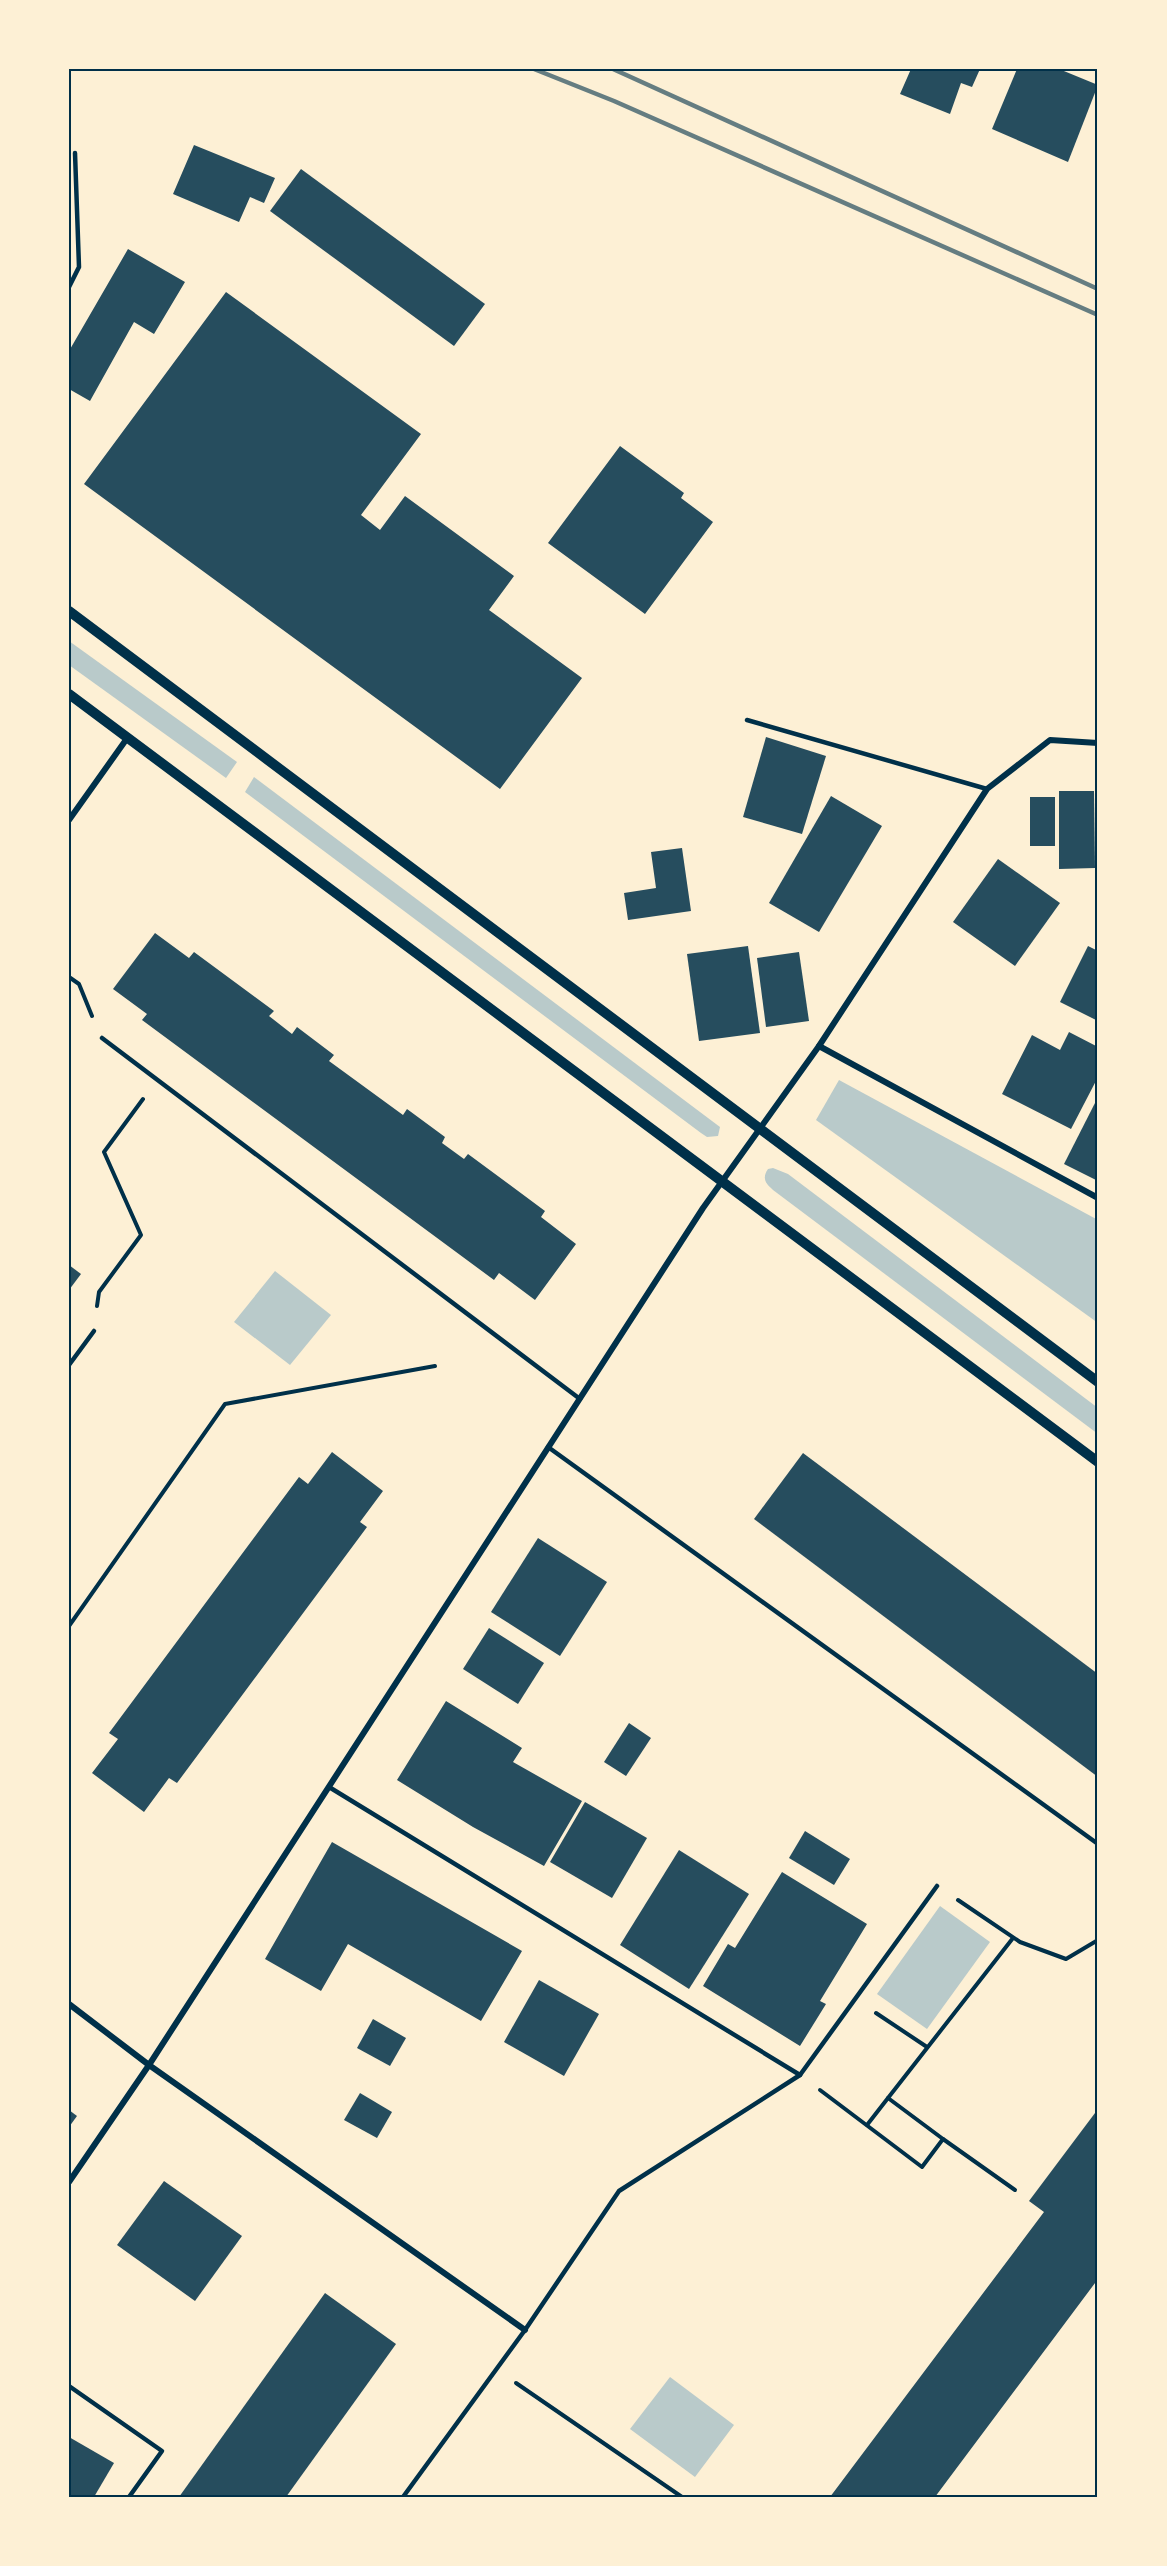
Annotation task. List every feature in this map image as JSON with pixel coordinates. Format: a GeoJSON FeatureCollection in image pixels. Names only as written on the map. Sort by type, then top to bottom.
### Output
{"type":"FeatureCollection","features":[{"type":"Feature","properties":{"kind":"street"},"geometry":{"type":"LineString","coordinates":[[69,611],[1098,1382]]}},
{"type":"Feature","properties":{"kind":"street"},"geometry":{"type":"LineString","coordinates":[[69,694],[1098,1462]]}},
{"type":"Feature","properties":{"kind":"street"},"geometry":{"type":"LineString","coordinates":[[69,820],[128,737]]}},
{"type":"Feature","properties":{"kind":"street"},"geometry":{"type":"LineString","coordinates":[[69,2182],[149,2065],[722,1180],[762,1130],[819,1046],[987,789],[1050,740],[1098,743]]}},
{"type":"Feature","properties":{"kind":"street"},"geometry":{"type":"LineString","coordinates":[[819,1046],[1098,1198]]}},
{"type":"Feature","properties":{"kind":"street"},"geometry":{"type":"LineString","coordinates":[[69,2004],[149,2065],[525,2330]]}},
{"type":"Feature","properties":{"kind":"lane"},"geometry":{"type":"LineString","coordinates":[[69,287],[79,267],[75,153]]}},
{"type":"Feature","properties":{"kind":"lane"},"geometry":{"type":"LineString","coordinates":[[747,720],[987,789]]}},
{"type":"Feature","properties":{"kind":"lane"},"geometry":{"type":"LineString","coordinates":[[102,1038],[580,1399]]}},
{"type":"Feature","properties":{"kind":"lane"},"geometry":{"type":"LineString","coordinates":[[69,1365],[94,1331]]}},
{"type":"Feature","properties":{"kind":"lane"},"geometry":{"type":"LineString","coordinates":[[548,1447],[1098,1844]]}},
{"type":"Feature","properties":{"kind":"lane"},"geometry":{"type":"LineString","coordinates":[[329,1786],[800,2076]]}},
{"type":"Feature","properties":{"kind":"lane"},"geometry":{"type":"LineString","coordinates":[[403,2497],[525,2330],[619,2191],[800,2076],[938,1886]]}},
{"type":"Feature","properties":{"kind":"lane"},"geometry":{"type":"LineString","coordinates":[[69,2386],[162,2451],[129,2497]]}},
{"type":"Feature","properties":{"kind":"path"},"geometry":{"type":"LineString","coordinates":[[69,977],[79,984],[102,1038]]}},
{"type":"Feature","properties":{"kind":"path"},"geometry":{"type":"LineString","coordinates":[[94,1331],[99,1292],[141,1235],[104,1152],[157,1080]]}},
{"type":"Feature","properties":{"kind":"path"},"geometry":{"type":"LineString","coordinates":[[69,1626],[225,1404],[435,1366]]}},
{"type":"Feature","properties":{"kind":"path"},"geometry":{"type":"LineString","coordinates":[[938,1886],[1013,1938],[1066,1959],[1098,1940]]}},
{"type":"Feature","properties":{"kind":"path"},"geometry":{"type":"LineString","coordinates":[[867,2125],[1013,1938]]}},
{"type":"Feature","properties":{"kind":"path"},"geometry":{"type":"LineString","coordinates":[[856,1999],[927,2048]]}},
{"type":"Feature","properties":{"kind":"path"},"geometry":{"type":"LineString","coordinates":[[800,2076],[922,2166],[943,2139]]}},
{"type":"Feature","properties":{"kind":"path"},"geometry":{"type":"LineString","coordinates":[[888,2098],[1015,2190]]}},
{"type":"Feature","properties":{"kind":"path"},"geometry":{"type":"LineString","coordinates":[[496,2369],[682,2497]]}},
{"type":"Feature","properties":{"kind":"shaded area"},"geometry":{"type":"Polygon","coordinates":[[[69,641],[237,762],[226,778],[69,665],[69,641]]]}},
{"type":"Feature","properties":{"kind":"shaded area"},"geometry":{"type":"Polygon","coordinates":[[[254,777],[720,1127],[718,1136],[707,1137],[701,1133],[245,792],[254,777]]]}},
{"type":"Feature","properties":{"kind":"shaded area"},"geometry":{"type":"Polygon","coordinates":[[[839,1080],[1098,1220],[1098,1323],[816,1120],[839,1080]]]}},
{"type":"Feature","properties":{"kind":"shaded area"},"geometry":{"type":"Polygon","coordinates":[[[773,1168],[788,1174],[1098,1408],[1098,1434],[773,1190],[766,1183],[765,1178],[768,1169],[773,1168]]]}},
{"type":"Feature","properties":{"kind":"shaded area"},"geometry":{"type":"Polygon","coordinates":[[[275,1271],[331,1315],[290,1365],[234,1322],[275,1271]]]}},
{"type":"Feature","properties":{"kind":"shaded area"},"geometry":{"type":"Polygon","coordinates":[[[940,1906],[990,1942],[927,2029],[877,1994],[940,1906]]]}},
{"type":"Feature","properties":{"kind":"shaded area"},"geometry":{"type":"Polygon","coordinates":[[[670,2377],[734,2425],[695,2477],[630,2429],[670,2377]]]}},
{"type":"Feature","properties":{"kind":"building"},"geometry":{"type":"Polygon","coordinates":[[[911,69],[980,69],[972,87],[961,83],[950,114],[900,94],[911,69]]]}},
{"type":"Feature","properties":{"kind":"building"},"geometry":{"type":"Polygon","coordinates":[[[1017,69],[1059,69],[1098,85],[1068,162],[992,129],[1017,69]]]}},
{"type":"Feature","properties":{"kind":"building"},"geometry":{"type":"Polygon","coordinates":[[[194,145],[275,178],[264,203],[250,197],[239,222],[173,194],[194,145]]]}},
{"type":"Feature","properties":{"kind":"building"},"geometry":{"type":"Polygon","coordinates":[[[301,169],[485,304],[454,346],[270,211],[301,169]]]}},
{"type":"Feature","properties":{"kind":"building"},"geometry":{"type":"Polygon","coordinates":[[[128,249],[185,282],[154,334],[134,322],[90,401],[69,389],[69,351],[128,249]]]}},
{"type":"Feature","properties":{"kind":"building"},"geometry":{"type":"Polygon","coordinates":[[[226,292],[421,434],[361,515],[380,530],[405,496],[514,576],[489,610],[582,678],[500,789],[84,484],[226,292]]]}},
{"type":"Feature","properties":{"kind":"building"},"geometry":{"type":"Polygon","coordinates":[[[620,446],[684,493],[681,498],[713,522],[645,614],[548,543],[620,446]]]}},
{"type":"Feature","properties":{"kind":"building"},"geometry":{"type":"Polygon","coordinates":[[[766,737],[826,756],[802,834],[743,817],[766,737]]]}},
{"type":"Feature","properties":{"kind":"building"},"geometry":{"type":"Polygon","coordinates":[[[1059,791],[1094,791],[1095,868],[1059,869],[1059,791]]]}},
{"type":"Feature","properties":{"kind":"building"},"geometry":{"type":"Polygon","coordinates":[[[831,796],[882,826],[819,932],[769,903],[831,796]]]}},
{"type":"Feature","properties":{"kind":"building"},"geometry":{"type":"Polygon","coordinates":[[[1030,797],[1055,797],[1055,846],[1030,846],[1030,797]]]}},
{"type":"Feature","properties":{"kind":"building"},"geometry":{"type":"Polygon","coordinates":[[[682,848],[691,911],[628,920],[624,893],[656,888],[651,852],[682,848]]]}},
{"type":"Feature","properties":{"kind":"building"},"geometry":{"type":"Polygon","coordinates":[[[998,859],[1060,903],[1015,966],[953,922],[998,859]]]}},
{"type":"Feature","properties":{"kind":"building"},"geometry":{"type":"Polygon","coordinates":[[[155,933],[189,958],[194,952],[274,1011],[269,1016],[292,1034],[297,1027],[334,1055],[329,1061],[403,1115],[407,1109],[445,1137],[442,1143],[464,1159],[468,1154],[545,1211],[541,1217],[576,1244],[535,1300],[499,1273],[494,1280],[142,1020],[147,1014],[113,989],[155,933]]]}},
{"type":"Feature","properties":{"kind":"building"},"geometry":{"type":"Polygon","coordinates":[[[748,946],[760,1033],[699,1041],[687,954],[748,946]]]}},
{"type":"Feature","properties":{"kind":"building"},"geometry":{"type":"Polygon","coordinates":[[[1088,946],[1098,951],[1098,1021],[1060,1002],[1088,946]]]}},
{"type":"Feature","properties":{"kind":"building"},"geometry":{"type":"Polygon","coordinates":[[[799,952],[809,1021],[766,1027],[757,958],[799,952]]]}},
{"type":"Feature","properties":{"kind":"building"},"geometry":{"type":"Polygon","coordinates":[[[1069,1032],[1098,1047],[1098,1077],[1071,1129],[1002,1094],[1032,1035],[1060,1050],[1069,1032]]]}},
{"type":"Feature","properties":{"kind":"building"},"geometry":{"type":"Polygon","coordinates":[[[1096,1101],[1098,1102],[1098,1181],[1064,1164],[1096,1101]]]}},
{"type":"Feature","properties":{"kind":"building"},"geometry":{"type":"Polygon","coordinates":[[[69,1265],[81,1274],[69,1290],[69,1265]]]}},
{"type":"Feature","properties":{"kind":"building"},"geometry":{"type":"Polygon","coordinates":[[[332,1452],[383,1491],[360,1522],[367,1527],[177,1783],[169,1778],[144,1812],[92,1773],[118,1739],[109,1733],[299,1477],[308,1484],[332,1452]]]}},
{"type":"Feature","properties":{"kind":"building"},"geometry":{"type":"Polygon","coordinates":[[[803,1453],[1098,1674],[1098,1777],[754,1519],[803,1453]]]}},
{"type":"Feature","properties":{"kind":"building"},"geometry":{"type":"Polygon","coordinates":[[[538,1538],[607,1582],[560,1656],[491,1612],[538,1538]]]}},
{"type":"Feature","properties":{"kind":"building"},"geometry":{"type":"Polygon","coordinates":[[[489,1628],[544,1663],[518,1704],[463,1669],[489,1628]]]}},
{"type":"Feature","properties":{"kind":"building"},"geometry":{"type":"Polygon","coordinates":[[[446,1701],[522,1748],[513,1762],[582,1801],[544,1866],[473,1827],[397,1780],[446,1701]]]}},
{"type":"Feature","properties":{"kind":"building"},"geometry":{"type":"Polygon","coordinates":[[[629,1723],[651,1738],[626,1776],[604,1762],[629,1723]]]}},
{"type":"Feature","properties":{"kind":"building"},"geometry":{"type":"Polygon","coordinates":[[[585,1802],[647,1838],[612,1898],[550,1862],[585,1802]]]}},
{"type":"Feature","properties":{"kind":"building"},"geometry":{"type":"Polygon","coordinates":[[[805,1831],[850,1859],[834,1885],[789,1858],[805,1831]]]}},
{"type":"Feature","properties":{"kind":"building"},"geometry":{"type":"Polygon","coordinates":[[[332,1842],[522,1951],[481,2021],[348,1944],[321,1991],[265,1959],[332,1842]]]}},
{"type":"Feature","properties":{"kind":"building"},"geometry":{"type":"Polygon","coordinates":[[[679,1850],[749,1894],[689,1989],[620,1945],[679,1850]]]}},
{"type":"Feature","properties":{"kind":"building"},"geometry":{"type":"Polygon","coordinates":[[[782,1872],[867,1924],[820,2001],[826,2004],[800,2046],[703,1986],[728,1944],[735,1948],[782,1872]]]}},
{"type":"Feature","properties":{"kind":"building"},"geometry":{"type":"Polygon","coordinates":[[[539,1980],[599,2014],[564,2076],[504,2042],[539,1980]]]}},
{"type":"Feature","properties":{"kind":"building"},"geometry":{"type":"Polygon","coordinates":[[[373,2019],[406,2038],[390,2066],[357,2048],[373,2019]]]}},
{"type":"Feature","properties":{"kind":"building"},"geometry":{"type":"Polygon","coordinates":[[[360,2093],[392,2112],[377,2138],[344,2120],[360,2093]]]}},
{"type":"Feature","properties":{"kind":"building"},"geometry":{"type":"Polygon","coordinates":[[[1098,2109],[1098,2279],[935,2497],[830,2497],[1044,2212],[1029,2201],[1098,2109]]]}},
{"type":"Feature","properties":{"kind":"building"},"geometry":{"type":"Polygon","coordinates":[[[69,2110],[77,2116],[69,2127],[69,2110]]]}},
{"type":"Feature","properties":{"kind":"building"},"geometry":{"type":"Polygon","coordinates":[[[164,2181],[242,2236],[195,2301],[117,2245],[164,2181]]]}},
{"type":"Feature","properties":{"kind":"building"},"geometry":{"type":"Polygon","coordinates":[[[325,2293],[396,2344],[286,2497],[179,2497],[325,2293]]]}},
{"type":"Feature","properties":{"kind":"building"},"geometry":{"type":"Polygon","coordinates":[[[69,2437],[114,2463],[94,2497],[69,2497],[69,2437]]]}},
{"type":"Feature","properties":{"kind":"railway"},"geometry":{"type":"LineString","coordinates":[[534,69],[614,101],[1098,315]]}},
{"type":"Feature","properties":{"kind":"railway"},"geometry":{"type":"LineString","coordinates":[[613,69],[1098,289]]}}]}
